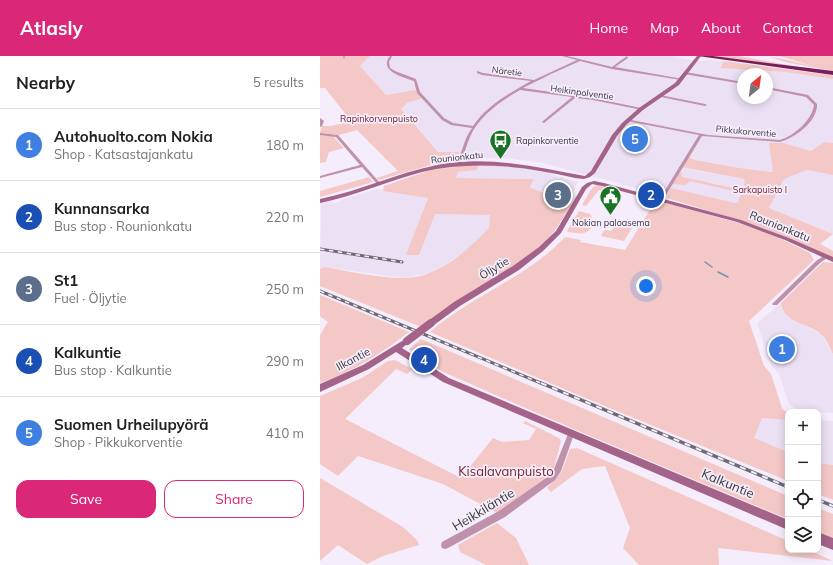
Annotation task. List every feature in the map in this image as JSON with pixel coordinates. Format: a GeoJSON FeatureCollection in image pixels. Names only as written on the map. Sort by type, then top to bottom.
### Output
{"type":"FeatureCollection","features":[{"type":"Feature","properties":{"kind":"highway"},"geometry":{"type":"LineString","coordinates":[[700,56],[833,72]]}},
{"type":"Feature","properties":{"kind":"highway"},"geometry":{"type":"LineString","coordinates":[[744,56],[833,72]]}},
{"type":"Feature","properties":{"kind":"highway"},"geometry":{"type":"LineString","coordinates":[[772,59],[796,65]]}},
{"type":"Feature","properties":{"kind":"main road","name":"Öljytie"},"geometry":{"type":"LineString","coordinates":[[397,349],[470,295],[521,265],[559,232],[615,135],[628,120],[641,109],[661,96],[681,79],[700,56]]}},
{"type":"Feature","properties":{"kind":"main road","name":"Rounionkatu"},"geometry":{"type":"LineString","coordinates":[[320,201],[418,172],[459,164],[495,163],[522,165],[589,180],[745,223],[787,239],[833,260]]}},
{"type":"Feature","properties":{"kind":"main road","name":"Ilkantie"},"geometry":{"type":"LineString","coordinates":[[320,388],[355,373],[397,349]]}},
{"type":"Feature","properties":{"kind":"main road","name":"Kalkuntie"},"geometry":{"type":"LineString","coordinates":[[397,349],[446,380],[571,434],[785,523]]}},
{"type":"Feature","properties":{"kind":"main road"},"geometry":{"type":"LineString","coordinates":[[821,539],[833,544]]}},
{"type":"Feature","properties":{"kind":"street"},"geometry":{"type":"LineString","coordinates":[[391,56],[388,62],[389,68],[415,80],[418,92],[443,119],[452,124],[474,127]]}},
{"type":"Feature","properties":{"kind":"street"},"geometry":{"type":"LineString","coordinates":[[563,56],[612,68],[681,79]]}},
{"type":"Feature","properties":{"kind":"street"},"geometry":{"type":"LineString","coordinates":[[612,68],[627,57]]}},
{"type":"Feature","properties":{"kind":"street"},"geometry":{"type":"LineString","coordinates":[[459,164],[469,135],[474,127],[490,110],[521,89],[580,60]]}},
{"type":"Feature","properties":{"kind":"street","name":"Näretie"},"geometry":{"type":"LineString","coordinates":[[478,72],[482,74],[536,81]]}},
{"type":"Feature","properties":{"kind":"street"},"geometry":{"type":"LineString","coordinates":[[686,73],[737,83]]}},
{"type":"Feature","properties":{"kind":"street","name":"Heikinpolventie"},"geometry":{"type":"LineString","coordinates":[[521,89],[574,96],[641,109]]}},
{"type":"Feature","properties":{"kind":"street","name":"Pikkukorventie"},"geometry":{"type":"LineString","coordinates":[[628,120],[701,134],[780,141],[787,139],[805,126],[817,106],[810,98],[803,94],[773,89]]}},
{"type":"Feature","properties":{"kind":"street"},"geometry":{"type":"LineString","coordinates":[[544,122],[574,96]]}},
{"type":"Feature","properties":{"kind":"street"},"geometry":{"type":"LineString","coordinates":[[661,96],[705,105]]}},
{"type":"Feature","properties":{"kind":"street"},"geometry":{"type":"LineString","coordinates":[[320,119],[322,121],[320,126]]}},
{"type":"Feature","properties":{"kind":"street"},"geometry":{"type":"LineString","coordinates":[[320,134],[337,136],[379,184]]}},
{"type":"Feature","properties":{"kind":"street"},"geometry":{"type":"LineString","coordinates":[[661,200],[701,134]]}},
{"type":"Feature","properties":{"kind":"street"},"geometry":{"type":"LineString","coordinates":[[320,177],[362,166]]}},
{"type":"Feature","properties":{"kind":"street"},"geometry":{"type":"LineString","coordinates":[[775,304],[825,257]]}},
{"type":"Feature","properties":{"kind":"street","name":"Heikkiläntie"},"geometry":{"type":"LineString","coordinates":[[445,545],[502,514],[552,478],[557,471],[571,434]]}},
{"type":"Feature","properties":{"kind":"shaded area"},"geometry":{"type":"Polygon","coordinates":[[[370,56],[669,56],[699,61],[724,61],[720,67],[737,68],[737,104],[773,104],[773,71],[833,79],[833,143],[824,142],[812,151],[784,143],[770,143],[774,172],[695,160],[692,157],[685,168],[744,179],[745,181],[742,190],[682,177],[681,175],[673,183],[690,181],[741,193],[738,202],[735,203],[669,197],[539,162],[503,158],[457,159],[458,152],[438,152],[400,109],[407,103],[421,98],[415,90],[386,95],[360,66],[370,56]]]}},
{"type":"Feature","properties":{"kind":"shaded area"},"geometry":{"type":"Polygon","coordinates":[[[478,166],[512,167],[554,172],[550,174],[578,182],[571,196],[576,197],[572,206],[570,203],[535,191],[530,186],[533,179],[456,178],[458,172],[477,170],[478,166]]]}},
{"type":"Feature","properties":{"kind":"shaded area"},"geometry":{"type":"Polygon","coordinates":[[[807,170],[833,175],[833,234],[769,208],[784,179],[807,170]]]}},
{"type":"Feature","properties":{"kind":"shaded area"},"geometry":{"type":"Polygon","coordinates":[[[377,189],[428,198],[422,214],[490,215],[489,228],[469,249],[434,272],[404,278],[324,267],[320,269],[321,203],[332,201],[332,203],[336,203],[343,199],[377,189]]]}},
{"type":"Feature","properties":{"kind":"shaded area"},"geometry":{"type":"Polygon","coordinates":[[[781,303],[782,309],[788,317],[822,335],[833,354],[833,413],[821,412],[821,409],[797,409],[789,404],[779,374],[771,365],[757,323],[781,303]]]}},
{"type":"Feature","properties":{"kind":"shaded area"},"geometry":{"type":"Polygon","coordinates":[[[762,417],[785,420],[785,451],[754,438],[762,417]]]}},
{"type":"Feature","properties":{"kind":"shaded area"},"geometry":{"type":"Polygon","coordinates":[[[821,420],[833,421],[833,465],[821,463],[821,420]]]}},
{"type":"Feature","properties":{"kind":"green space","name":"Rapinkorvenpuisto"},"geometry":{"type":"Polygon","coordinates":[[[320,56],[370,56],[360,66],[386,95],[415,90],[422,98],[407,103],[401,109],[438,152],[459,152],[457,159],[441,159],[438,163],[379,180],[376,178],[398,171],[357,130],[339,135],[320,133],[322,126],[331,126],[351,121],[325,88],[320,88],[320,56]]]}},
{"type":"Feature","properties":{"kind":"green space"},"geometry":{"type":"Polygon","coordinates":[[[710,56],[739,56],[799,67],[798,67],[710,56]]]}},
{"type":"Feature","properties":{"kind":"green space"},"geometry":{"type":"Polygon","coordinates":[[[769,56],[813,66],[779,56],[833,56],[833,71],[785,62],[769,56]]]}},
{"type":"Feature","properties":{"kind":"green space"},"geometry":{"type":"Polygon","coordinates":[[[724,61],[830,75],[833,76],[833,79],[773,71],[773,68],[720,68],[724,61]]]}},
{"type":"Feature","properties":{"kind":"green space"},"geometry":{"type":"Polygon","coordinates":[[[320,135],[333,136],[344,148],[329,152],[326,162],[320,163],[320,135]]]}},
{"type":"Feature","properties":{"kind":"green space","name":"Sarkapuisto I"},"geometry":{"type":"Polygon","coordinates":[[[824,142],[833,143],[833,175],[807,170],[784,179],[769,208],[833,234],[820,244],[833,251],[833,259],[793,240],[755,225],[667,198],[671,188],[735,203],[738,202],[741,193],[690,181],[686,185],[673,184],[680,172],[682,172],[681,175],[683,177],[742,190],[745,181],[744,179],[682,167],[689,157],[695,160],[773,172],[769,143],[784,143],[811,151],[824,142]]]}},
{"type":"Feature","properties":{"kind":"green space"},"geometry":{"type":"Polygon","coordinates":[[[478,164],[512,167],[478,166],[477,170],[458,172],[456,178],[534,179],[530,186],[531,188],[572,204],[554,232],[545,242],[513,267],[421,327],[320,286],[320,269],[324,267],[383,277],[415,277],[439,269],[461,254],[489,228],[490,215],[435,214],[419,255],[406,255],[428,198],[383,191],[384,186],[431,170],[478,164]]]}},
{"type":"Feature","properties":{"kind":"green space"},"geometry":{"type":"Polygon","coordinates":[[[369,177],[373,182],[320,197],[320,191],[369,177]]]}},
{"type":"Feature","properties":{"kind":"green space"},"geometry":{"type":"Polygon","coordinates":[[[597,185],[620,190],[615,194],[599,190],[586,206],[582,205],[592,188],[597,185]]]}},
{"type":"Feature","properties":{"kind":"green space"},"geometry":{"type":"Polygon","coordinates":[[[656,200],[738,223],[777,237],[810,253],[814,260],[749,321],[764,366],[771,374],[782,408],[785,411],[785,420],[762,418],[754,438],[785,451],[785,480],[590,400],[430,332],[463,307],[534,264],[565,237],[581,240],[580,242],[625,250],[656,200]]]}},
{"type":"Feature","properties":{"kind":"green space"},"geometry":{"type":"Polygon","coordinates":[[[579,211],[590,214],[592,218],[591,228],[589,231],[583,233],[568,232],[567,231],[579,211]]]}},
{"type":"Feature","properties":{"kind":"green space"},"geometry":{"type":"Polygon","coordinates":[[[616,224],[632,228],[624,241],[601,236],[604,230],[611,231],[616,224]]]}},
{"type":"Feature","properties":{"kind":"green space"},"geometry":{"type":"Polygon","coordinates":[[[823,262],[833,263],[833,354],[827,341],[822,335],[792,319],[783,310],[781,303],[823,262]]]}},
{"type":"Feature","properties":{"kind":"green space"},"geometry":{"type":"Polygon","coordinates":[[[320,295],[409,332],[366,361],[332,379],[320,383],[320,335],[328,322],[320,316],[320,295]]]}},
{"type":"Feature","properties":{"kind":"green space"},"geometry":{"type":"Polygon","coordinates":[[[421,339],[785,495],[785,518],[569,427],[441,371],[409,349],[421,339]]]}},
{"type":"Feature","properties":{"kind":"green space","name":"Kisalavanpuisto"},"geometry":{"type":"Polygon","coordinates":[[[395,360],[412,369],[407,374],[396,369],[345,419],[461,478],[493,438],[502,442],[529,440],[536,429],[523,423],[525,421],[559,438],[561,441],[554,468],[544,481],[497,513],[443,484],[358,456],[338,476],[320,464],[320,396],[362,378],[388,361],[395,360]]]}},
{"type":"Feature","properties":{"kind":"green space"},"geometry":{"type":"Polygon","coordinates":[[[577,448],[785,540],[785,553],[816,553],[833,561],[718,548],[719,565],[639,565],[623,548],[630,528],[605,466],[582,469],[551,492],[547,488],[562,471],[570,449],[577,448]]]}},
{"type":"Feature","properties":{"kind":"green space"},"geometry":{"type":"Polygon","coordinates":[[[821,463],[833,465],[833,500],[821,495],[821,463]]]}},
{"type":"Feature","properties":{"kind":"green space"},"geometry":{"type":"Polygon","coordinates":[[[320,478],[403,527],[417,540],[419,545],[383,556],[367,564],[338,545],[320,561],[320,478]]]}},
{"type":"Feature","properties":{"kind":"green space"},"geometry":{"type":"Polygon","coordinates":[[[821,509],[833,514],[833,538],[821,533],[821,509]]]}},
{"type":"Feature","properties":{"kind":"green space"},"geometry":{"type":"Polygon","coordinates":[[[497,523],[516,538],[529,565],[486,565],[460,552],[458,545],[497,523]]]}},
{"type":"Feature","properties":{"kind":"waterway"},"geometry":{"type":"LineString","coordinates":[[705,262],[712,267]]}},
{"type":"Feature","properties":{"kind":"waterway"},"geometry":{"type":"LineString","coordinates":[[718,272],[728,277]]}},
{"type":"Feature","properties":{"kind":"railway"},"geometry":{"type":"LineString","coordinates":[[320,249],[402,262]]}},
{"type":"Feature","properties":{"kind":"railway"},"geometry":{"type":"LineString","coordinates":[[320,291],[543,384]]}},
{"type":"Feature","properties":{"kind":"railway"},"geometry":{"type":"LineString","coordinates":[[541,383],[785,486]]}},
{"type":"Feature","properties":{"kind":"railway"},"geometry":{"type":"LineString","coordinates":[[821,501],[833,506]]}},
{"type":"Feature","properties":{"kind":"place","name":"Suomen Urheilupyörä"},"geometry":{"type":"Point","coordinates":[635,139]}},
{"type":"Feature","properties":{"kind":"place","name":"Rapinkorventie"},"geometry":{"type":"Point","coordinates":[500,160]}},
{"type":"Feature","properties":{"kind":"place","name":"St1"},"geometry":{"type":"Point","coordinates":[558,195]}},
{"type":"Feature","properties":{"kind":"place","name":"Kunnansarka"},"geometry":{"type":"Point","coordinates":[651,195]}},
{"type":"Feature","properties":{"kind":"place","name":"Nokian paloasema"},"geometry":{"type":"Point","coordinates":[611,216]}},
{"type":"Feature","properties":{"kind":"place","name":"Autohuolto.com Nokia"},"geometry":{"type":"Point","coordinates":[782,349]}},
{"type":"Feature","properties":{"kind":"place","name":"Kalkuntie"},"geometry":{"type":"Point","coordinates":[424,360]}}]}
